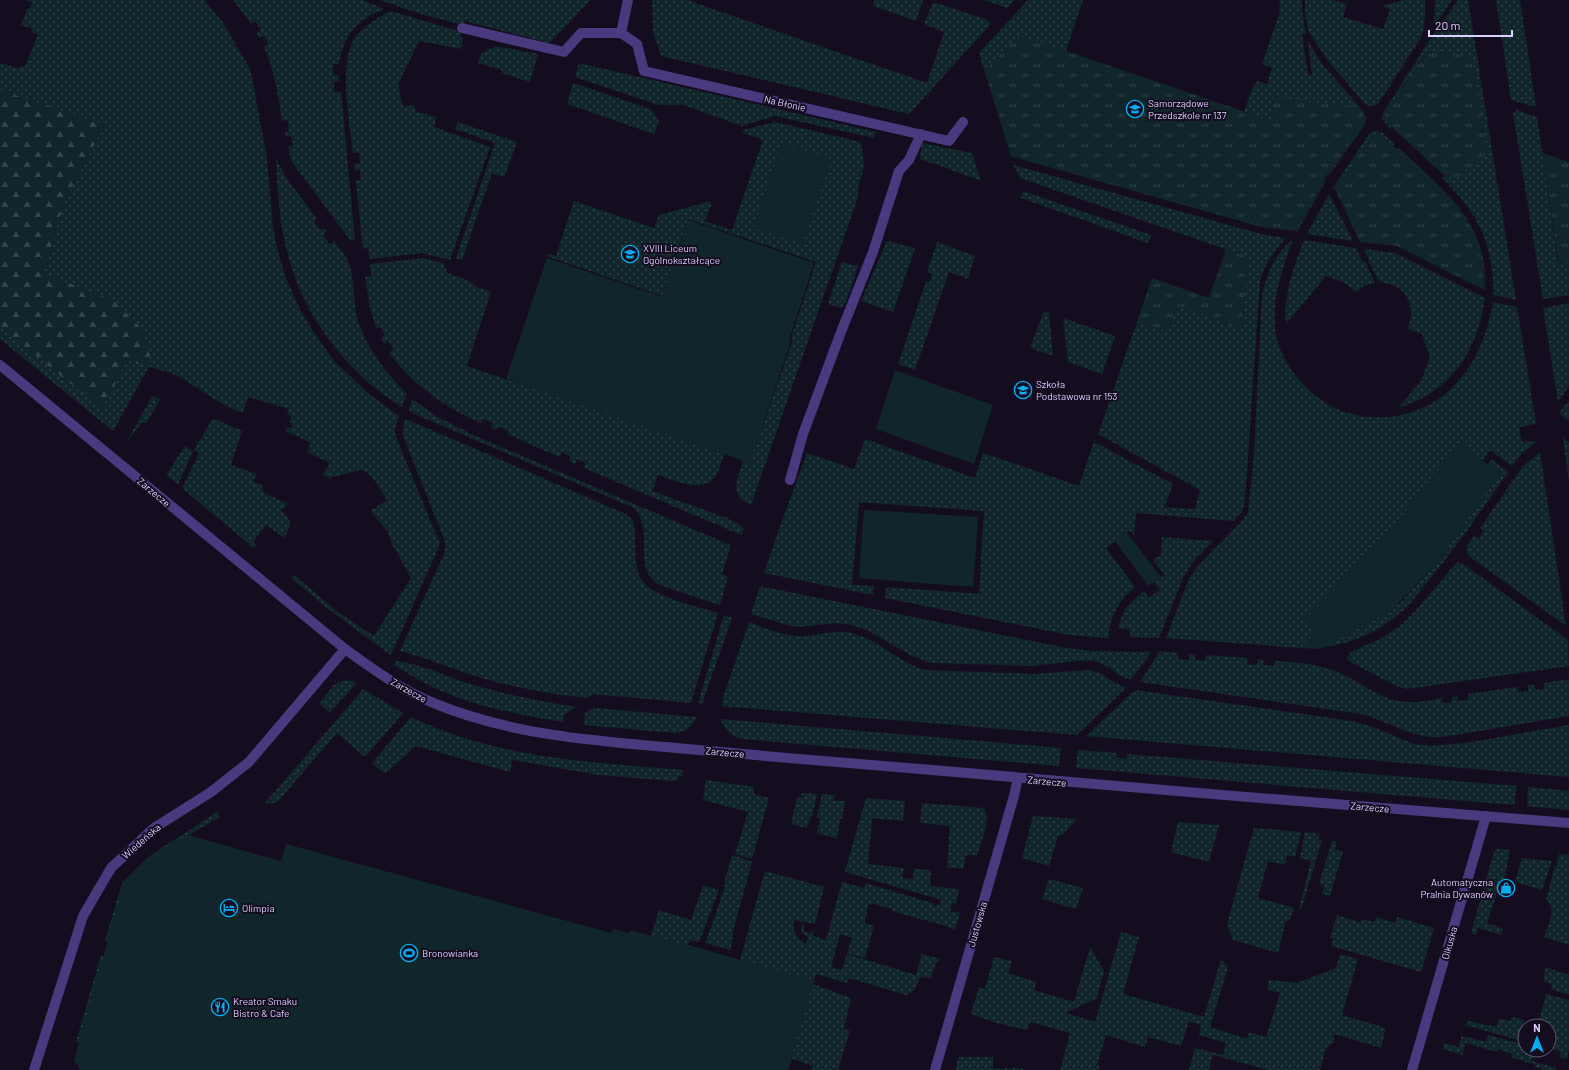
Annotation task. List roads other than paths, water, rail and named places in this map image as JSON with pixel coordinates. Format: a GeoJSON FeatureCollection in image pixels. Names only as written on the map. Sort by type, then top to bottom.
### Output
{"type":"FeatureCollection","features":[{"type":"Feature","properties":{"kind":"street"},"geometry":{"type":"LineString","coordinates":[[462,28],[564,52],[581,34],[621,34],[628,0]]}},
{"type":"Feature","properties":{"kind":"street","name":"Na Błonie"},"geometry":{"type":"LineString","coordinates":[[621,34],[638,44],[644,71],[949,140],[963,122]]}},
{"type":"Feature","properties":{"kind":"street"},"geometry":{"type":"LineString","coordinates":[[790,480],[803,434],[873,252],[899,171],[909,160],[921,134]]}},
{"type":"Feature","properties":{"kind":"street","name":"Zarzecze"},"geometry":{"type":"LineString","coordinates":[[0,365],[345,649],[377,672],[408,691],[433,703],[475,718],[523,730],[605,742],[1018,778],[1569,823]]}},
{"type":"Feature","properties":{"kind":"street","name":"Wiedeńska"},"geometry":{"type":"LineString","coordinates":[[34,1070],[83,916],[111,868],[154,828],[211,792],[249,762],[345,649]]}},
{"type":"Feature","properties":{"kind":"street","name":"Justowska"},"geometry":{"type":"LineString","coordinates":[[935,1070],[1018,778]]}},
{"type":"Feature","properties":{"kind":"street","name":"Olkuska"},"geometry":{"type":"LineString","coordinates":[[1412,1070],[1486,816]]}},
{"type":"Feature","properties":{"kind":"place","name":"Samorządowe Przedszkole nr 137"},"geometry":{"type":"Point","coordinates":[1135,109]}},
{"type":"Feature","properties":{"kind":"place","name":"XVIII Liceum Ogólnokształcące"},"geometry":{"type":"Point","coordinates":[630,254]}},
{"type":"Feature","properties":{"kind":"place","name":"Szkoła Podstawowa nr 153"},"geometry":{"type":"Point","coordinates":[1023,390]}},
{"type":"Feature","properties":{"kind":"place","name":"Automatyczna Pralnia Dywanów"},"geometry":{"type":"Point","coordinates":[1506,888]}},
{"type":"Feature","properties":{"kind":"place","name":"Olimpia"},"geometry":{"type":"Point","coordinates":[229,908]}},
{"type":"Feature","properties":{"kind":"place","name":"Bronowianka"},"geometry":{"type":"Point","coordinates":[409,953]}},
{"type":"Feature","properties":{"kind":"place","name":"Kreator Smaku Bistro & Cafe"},"geometry":{"type":"Point","coordinates":[220,1007]}}]}
